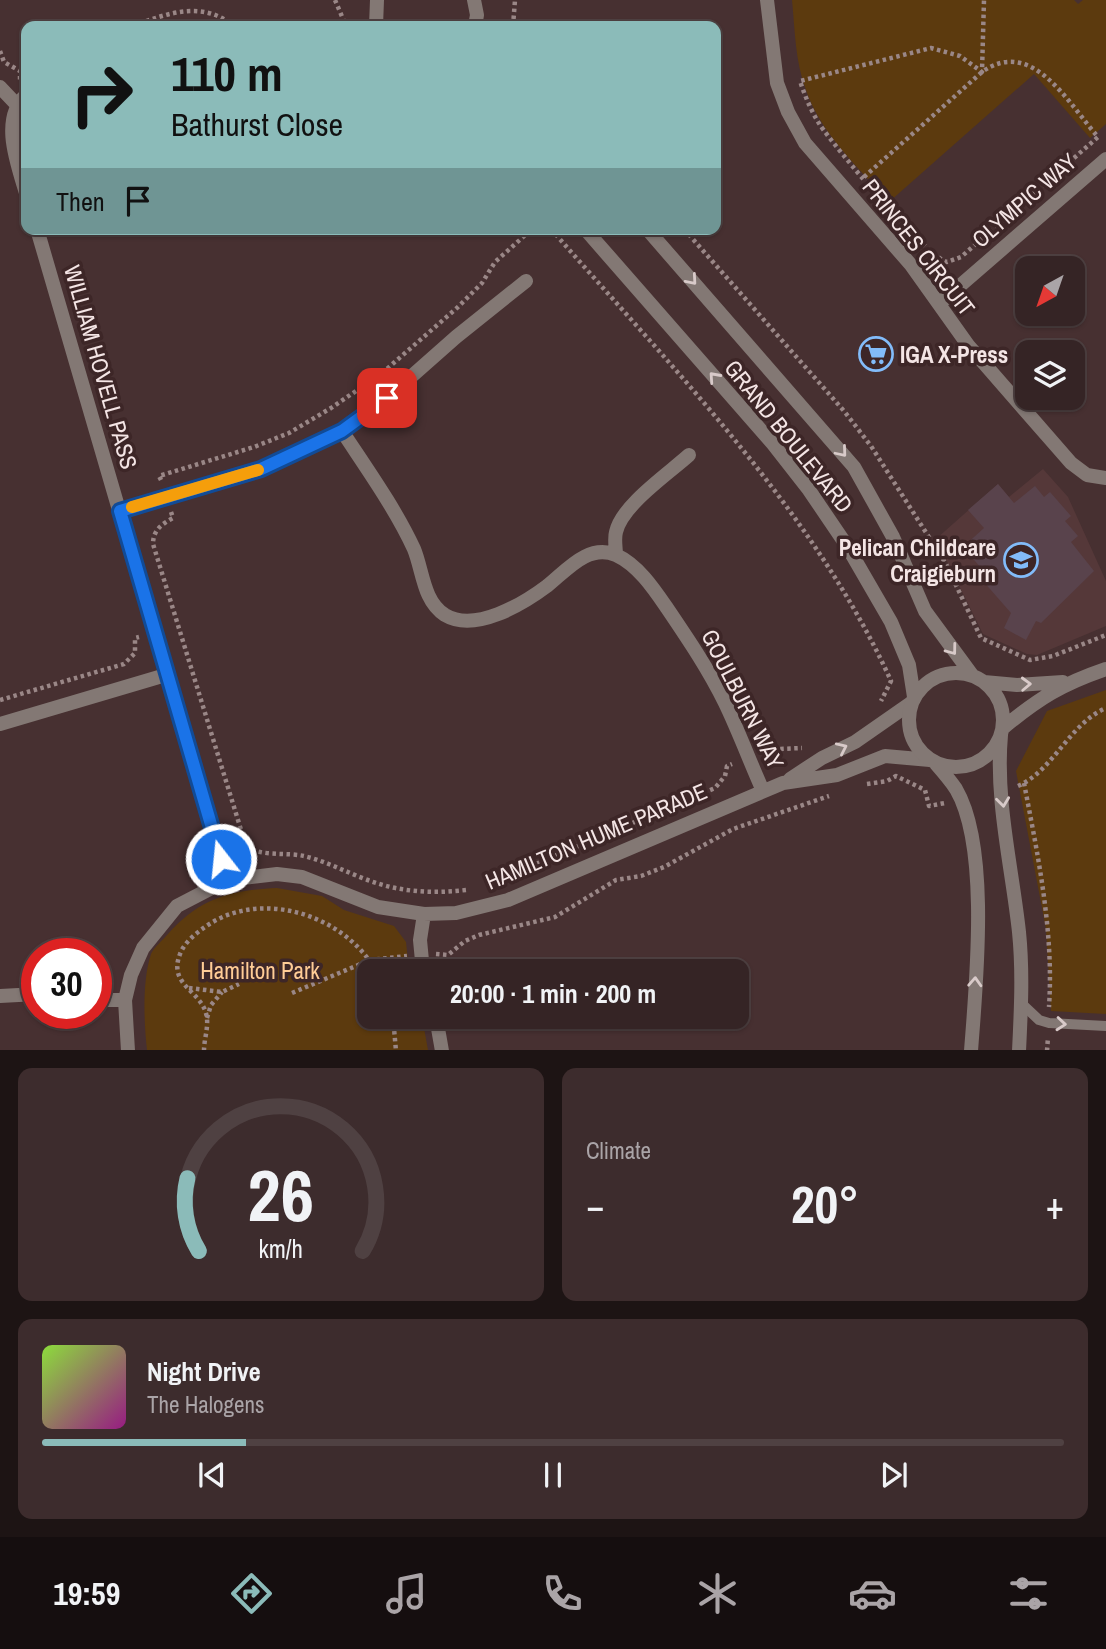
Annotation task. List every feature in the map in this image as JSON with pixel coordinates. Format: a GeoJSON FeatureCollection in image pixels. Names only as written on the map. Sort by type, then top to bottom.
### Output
{"type":"FeatureCollection","features":[{"type":"Feature","properties":{"kind":"street"},"geometry":{"type":"LineString","coordinates":[[365,0],[375,21]]}},
{"type":"Feature","properties":{"kind":"street"},"geometry":{"type":"LineString","coordinates":[[375,21],[377,0]]}},
{"type":"Feature","properties":{"kind":"street","name":"PRINCES CIRCUIT"},"geometry":{"type":"LineString","coordinates":[[767,0],[777,83],[795,127],[818,158],[911,265],[968,345],[1071,463],[1087,475],[1106,478]]}},
{"type":"Feature","properties":{"kind":"street"},"geometry":{"type":"LineString","coordinates":[[0,87],[21,100],[9,126],[21,176]]}},
{"type":"Feature","properties":{"kind":"street","name":"OLYMPIC WAY"},"geometry":{"type":"LineString","coordinates":[[940,303],[1106,159]]}},
{"type":"Feature","properties":{"kind":"street","name":"WILLIAM HOVELL PASS"},"geometry":{"type":"LineString","coordinates":[[39,235],[227,880]]}},
{"type":"Feature","properties":{"kind":"street","name":"GRAND BOULEVARD"},"geometry":{"type":"LineString","coordinates":[[590,235],[773,444],[809,490],[847,546],[891,622],[909,665],[913,700]]}},
{"type":"Feature","properties":{"kind":"street","name":"GRAND BOULEVARD"},"geometry":{"type":"LineString","coordinates":[[652,235],[854,467],[893,537],[925,611],[978,679]]}},
{"type":"Feature","properties":{"kind":"street"},"geometry":{"type":"LineString","coordinates":[[120,511],[261,469],[342,431],[387,398],[456,337],[526,281]]}},
{"type":"Feature","properties":{"kind":"street"},"geometry":{"type":"LineString","coordinates":[[342,431],[414,550],[428,595],[436,608],[461,621],[480,619],[520,603],[587,556],[601,552],[616,555],[615,533],[621,519],[634,504],[690,455]]}},
{"type":"Feature","properties":{"kind":"street","name":"GOULBURN WAY"},"geometry":{"type":"LineString","coordinates":[[616,555],[639,572],[652,586],[692,645],[725,703],[764,791]]}},
{"type":"Feature","properties":{"kind":"street"},"geometry":{"type":"LineString","coordinates":[[933,762],[952,767],[968,766],[982,760],[994,749],[1002,731],[1036,700],[1068,682],[1106,669]]}},
{"type":"Feature","properties":{"kind":"street"},"geometry":{"type":"LineString","coordinates":[[971,1050],[976,955],[976,866],[961,800],[933,762],[918,749],[910,735],[908,719],[913,700],[922,686],[932,678],[958,672],[978,679],[1017,685],[1068,682]]}},
{"type":"Feature","properties":{"kind":"street"},"geometry":{"type":"LineString","coordinates":[[0,724],[169,674]]}},
{"type":"Feature","properties":{"kind":"street"},"geometry":{"type":"LineString","coordinates":[[978,679],[1000,702],[1002,731],[999,762],[1019,935],[1022,1004],[1019,1050]]}},
{"type":"Feature","properties":{"kind":"street","name":"HAMILTON HUME PARADE"},"geometry":{"type":"LineString","coordinates":[[128,1050],[125,1000],[131,975],[143,948],[168,914],[194,895],[227,880],[277,874],[302,877],[360,901],[424,914],[456,913],[508,900],[783,783],[875,729],[913,700]]}},
{"type":"Feature","properties":{"kind":"street","name":"HAMILTON HUME PARADE"},"geometry":{"type":"LineString","coordinates":[[783,783],[837,775],[885,756],[933,762]]}},
{"type":"Feature","properties":{"kind":"street"},"geometry":{"type":"LineString","coordinates":[[421,959],[424,914]]}},
{"type":"Feature","properties":{"kind":"street"},"geometry":{"type":"LineString","coordinates":[[0,996],[21,995]]}},
{"type":"Feature","properties":{"kind":"street"},"geometry":{"type":"LineString","coordinates":[[112,1000],[125,1000]]}},
{"type":"Feature","properties":{"kind":"street"},"geometry":{"type":"LineString","coordinates":[[438,1029],[442,1050]]}},
{"type":"Feature","properties":{"kind":"lane"},"geometry":{"type":"LineString","coordinates":[[1022,1004],[1040,1020],[1049,1023],[1106,1026]]}},
{"type":"Feature","properties":{"kind":"path"},"geometry":{"type":"LineString","coordinates":[[335,0],[344,21]]}},
{"type":"Feature","properties":{"kind":"path"},"geometry":{"type":"LineString","coordinates":[[513,21],[515,0]]}},
{"type":"Feature","properties":{"kind":"path"},"geometry":{"type":"LineString","coordinates":[[982,72],[984,0]]}},
{"type":"Feature","properties":{"kind":"path"},"geometry":{"type":"LineString","coordinates":[[147,21],[180,9],[197,9],[212,12],[226,21]]}},
{"type":"Feature","properties":{"kind":"path"},"geometry":{"type":"LineString","coordinates":[[864,177],[982,72],[999,62],[1016,61],[1034,66],[1098,137],[954,261],[941,260],[929,251],[864,177],[822,128],[806,100],[800,81],[931,48],[960,56],[982,72]]}},
{"type":"Feature","properties":{"kind":"path"},"geometry":{"type":"LineString","coordinates":[[0,51],[4,62],[21,69]]}},
{"type":"Feature","properties":{"kind":"path"},"geometry":{"type":"LineString","coordinates":[[468,890],[424,892],[387,886],[321,860],[260,851],[246,846],[153,544],[160,526],[173,518],[159,476],[254,447],[289,433],[381,374],[474,292],[495,262],[525,235]]}},
{"type":"Feature","properties":{"kind":"path"},"geometry":{"type":"LineString","coordinates":[[556,235],[763,472],[863,622],[891,681],[876,711],[866,716],[875,729]]}},
{"type":"Feature","properties":{"kind":"path"},"geometry":{"type":"LineString","coordinates":[[689,235],[811,373],[871,446],[946,564],[981,638],[1030,660],[1053,656],[1106,635]]}},
{"type":"Feature","properties":{"kind":"path"},"geometry":{"type":"LineString","coordinates":[[0,700],[124,663],[135,653],[135,638],[179,627]]}},
{"type":"Feature","properties":{"kind":"path"},"geometry":{"type":"LineString","coordinates":[[1002,791],[1024,783],[1037,773],[1085,720],[1106,708]]}},
{"type":"Feature","properties":{"kind":"path"},"geometry":{"type":"LineString","coordinates":[[481,886],[715,788],[725,776],[727,766],[771,745],[791,750],[809,745]]}},
{"type":"Feature","properties":{"kind":"path"},"geometry":{"type":"LineString","coordinates":[[885,756],[893,776],[925,790],[929,806]]}},
{"type":"Feature","properties":{"kind":"path"},"geometry":{"type":"LineString","coordinates":[[859,787],[887,781],[893,776]]}},
{"type":"Feature","properties":{"kind":"path"},"geometry":{"type":"LineString","coordinates":[[1024,783],[1039,866],[1051,961],[1048,1050]]}},
{"type":"Feature","properties":{"kind":"path"},"geometry":{"type":"LineString","coordinates":[[380,959],[448,955],[465,941],[479,935],[555,917],[616,880],[641,876],[664,867],[733,829],[840,792]]}},
{"type":"Feature","properties":{"kind":"path"},"geometry":{"type":"LineString","coordinates":[[207,1018],[200,1003],[179,980],[176,968],[183,948],[213,922],[226,915],[257,909],[287,910],[321,920],[338,930],[369,959]]}},
{"type":"Feature","properties":{"kind":"path"},"geometry":{"type":"LineString","coordinates":[[292,993],[357,966]]}},
{"type":"Feature","properties":{"kind":"path"},"geometry":{"type":"LineString","coordinates":[[204,1050],[211,1005],[222,992],[239,984]]}},
{"type":"Feature","properties":{"kind":"path"},"geometry":{"type":"LineString","coordinates":[[188,988],[222,992]]}},
{"type":"Feature","properties":{"kind":"path"},"geometry":{"type":"LineString","coordinates":[[394,1029],[396,1050]]}},
{"type":"Feature","properties":{"kind":"shaded area","name":"Pelican Childcare Craigieburn"},"geometry":{"type":"Polygon","coordinates":[[[1043,469],[1068,497],[1106,581],[1106,626],[1037,655],[1027,654],[983,634],[936,539],[998,484],[1009,497],[1043,469]]]}},
{"type":"Feature","properties":{"kind":"green space"},"geometry":{"type":"Polygon","coordinates":[[[792,0],[1074,0],[1078,4],[1083,0],[1106,0],[1106,124],[1090,138],[1034,74],[889,202],[842,150],[813,106],[800,68],[792,0]]]}},
{"type":"Feature","properties":{"kind":"green space"},"geometry":{"type":"Polygon","coordinates":[[[1106,690],[1106,1014],[1051,1011],[1046,929],[1016,771],[1047,711],[1106,690]]]}},
{"type":"Feature","properties":{"kind":"green space","name":"Hamilton Park"},"geometry":{"type":"Polygon","coordinates":[[[277,888],[322,896],[344,910],[394,926],[406,942],[408,959],[357,959],[357,1029],[424,1029],[428,1050],[147,1050],[145,989],[148,965],[154,949],[180,922],[204,904],[245,891],[277,888]]]}},
{"type":"Feature","properties":{"kind":"building"},"geometry":{"type":"Polygon","coordinates":[[[998,484],[1014,503],[1035,486],[1044,497],[1050,492],[1071,516],[1065,521],[1078,536],[1071,542],[1094,571],[1041,623],[1036,621],[1026,640],[1004,628],[1011,613],[976,573],[981,568],[963,547],[984,528],[968,510],[998,484]]]}},
{"type":"Feature","properties":{"kind":"slow traffic"},"geometry":{"type":"LineString","coordinates":[[132,507],[258,470]]}},
{"type":"Feature","properties":{"kind":"place","name":"IGA X-Press"},"geometry":{"type":"Point","coordinates":[876,354]}},
{"type":"Feature","properties":{"kind":"place","name":"Pelican Childcare Craigieburn"},"geometry":{"type":"Point","coordinates":[1021,560]}},
{"type":"Feature","properties":{"kind":"route"},"geometry":{"type":"LineString","coordinates":[[221,859],[120,511],[261,469],[342,431],[387,398]]}}]}
